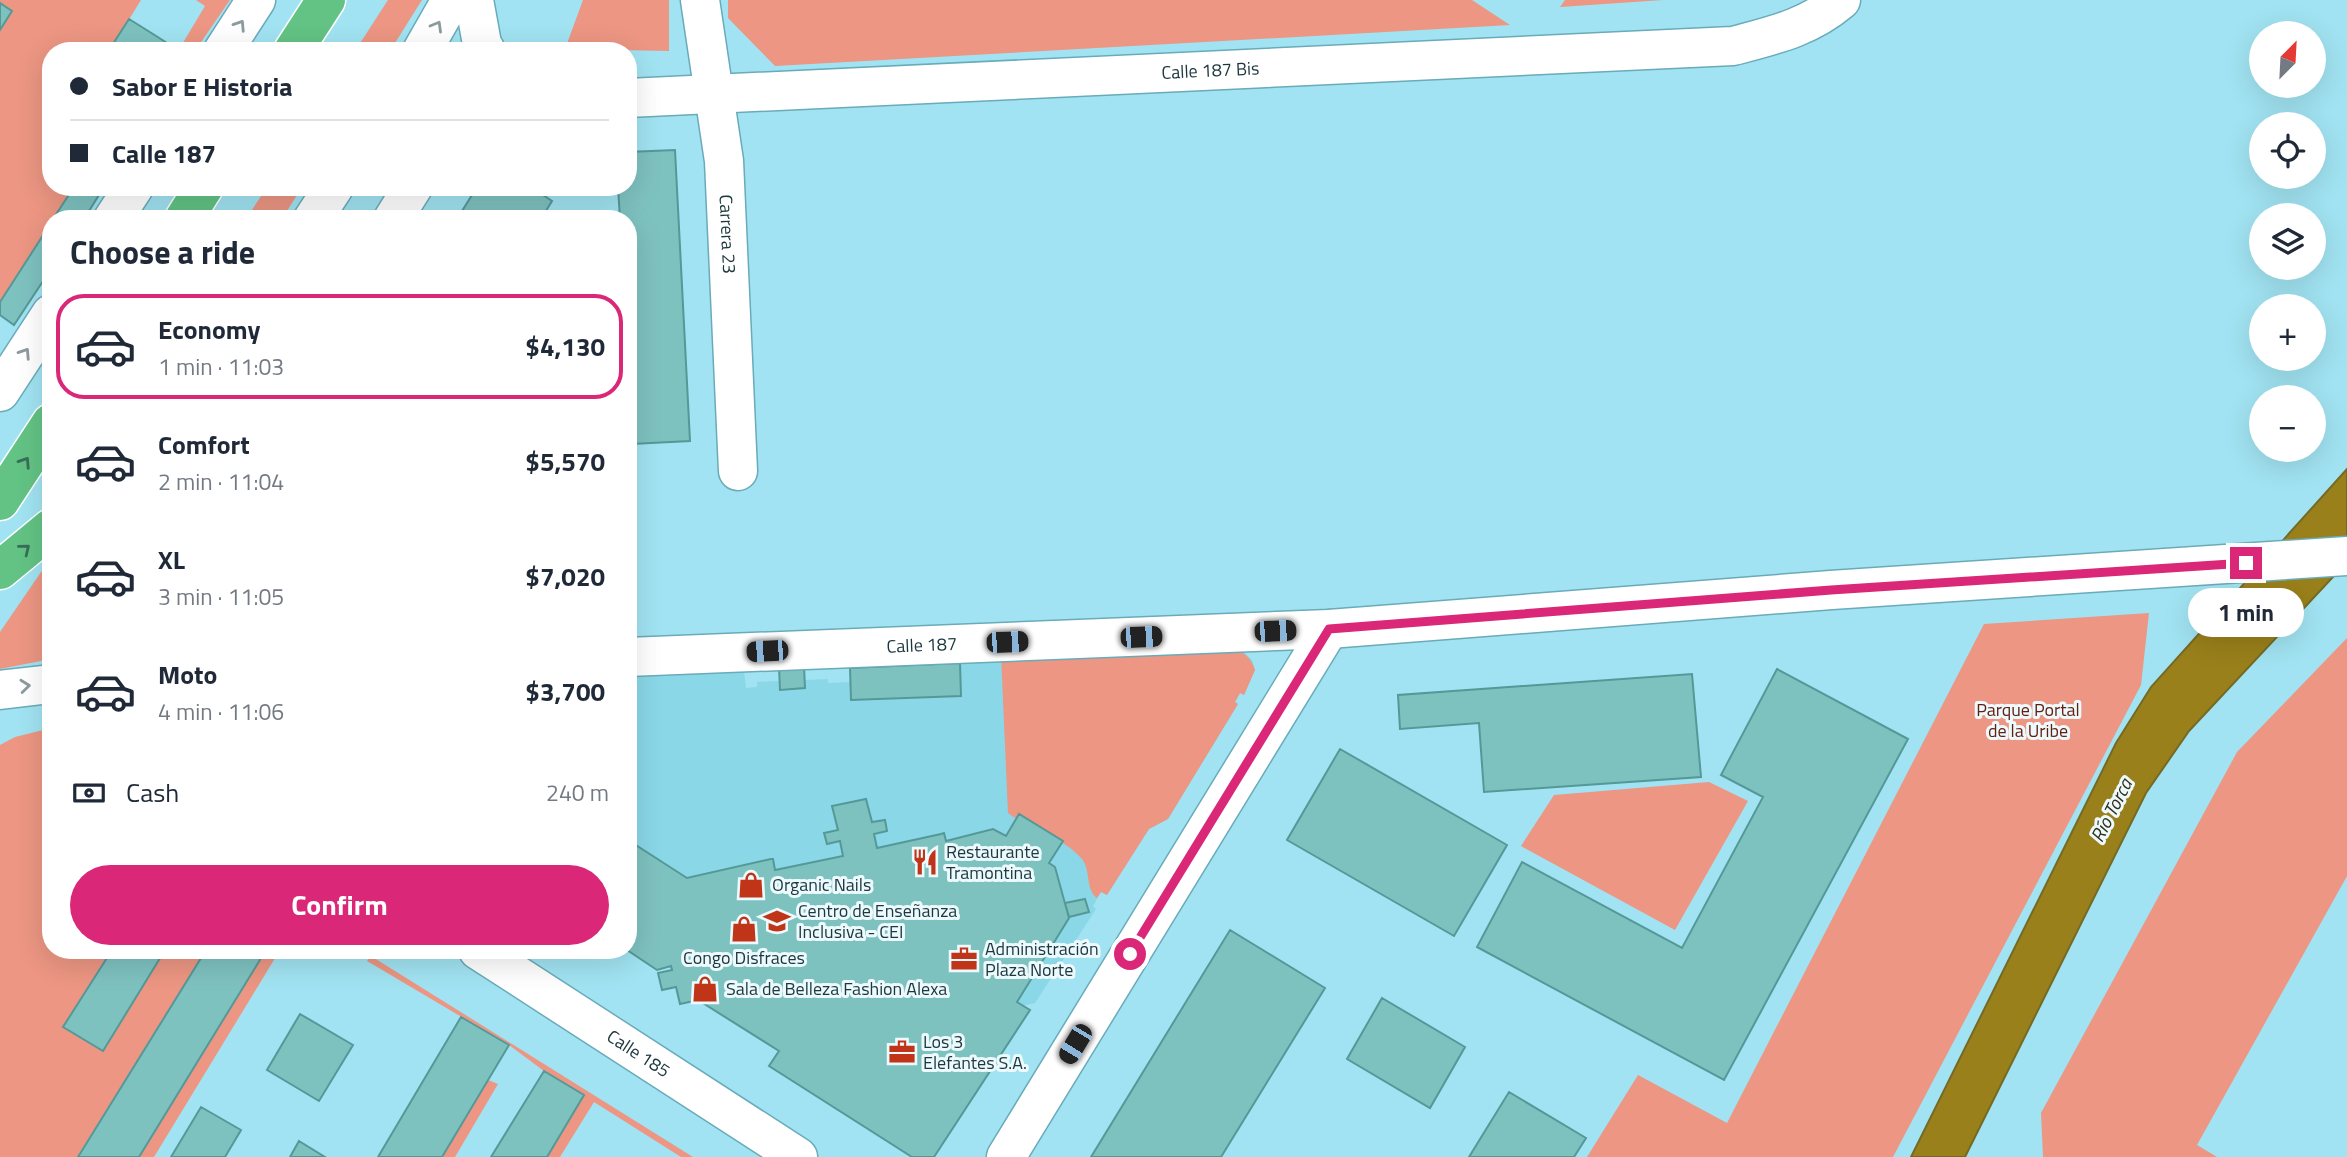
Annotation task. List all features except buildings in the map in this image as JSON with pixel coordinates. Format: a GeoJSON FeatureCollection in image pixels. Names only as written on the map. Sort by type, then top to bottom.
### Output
{"type":"FeatureCollection","features":[{"type":"Feature","properties":{"kind":"highway"},"geometry":{"type":"LineString","coordinates":[[299,42],[326,0]]}},
{"type":"Feature","properties":{"kind":"highway"},"geometry":{"type":"LineString","coordinates":[[0,501],[42,437]]}},
{"type":"Feature","properties":{"kind":"highway"},"geometry":{"type":"LineString","coordinates":[[0,569],[42,535]]}},
{"type":"Feature","properties":{"kind":"street"},"geometry":{"type":"LineString","coordinates":[[229,42],[256,0]]}},
{"type":"Feature","properties":{"kind":"street"},"geometry":{"type":"LineString","coordinates":[[427,42],[452,0]]}},
{"type":"Feature","properties":{"kind":"street"},"geometry":{"type":"LineString","coordinates":[[474,0],[482,42]]}},
{"type":"Feature","properties":{"kind":"street","name":"Carrera 23"},"geometry":{"type":"LineString","coordinates":[[700,0],[724,161],[738,471]]}},
{"type":"Feature","properties":{"kind":"street","name":"Calle 187 Bis"},"geometry":{"type":"LineString","coordinates":[[637,98],[1588,68],[1733,46],[1790,31],[1841,0]]}},
{"type":"Feature","properties":{"kind":"street"},"geometry":{"type":"LineString","coordinates":[[0,391],[42,328]]}},
{"type":"Feature","properties":{"kind":"street","name":"Calle 187"},"geometry":{"type":"LineString","coordinates":[[637,657],[1329,629],[1831,590],[2347,556]]}},
{"type":"Feature","properties":{"kind":"street"},"geometry":{"type":"LineString","coordinates":[[1006,1157],[1329,629]]}},
{"type":"Feature","properties":{"kind":"street"},"geometry":{"type":"LineString","coordinates":[[0,690],[42,685]]}},
{"type":"Feature","properties":{"kind":"street","name":"Calle 185"},"geometry":{"type":"LineString","coordinates":[[492,959],[798,1157]]}},
{"type":"Feature","properties":{"kind":"shaded area"},"geometry":{"type":"Polygon","coordinates":[[[1245,653],[1252,660],[1255,670],[1244,695],[1240,693],[1235,702],[1238,704],[1168,819],[1149,829],[1107,895],[1101,892],[1093,906],[1096,909],[1035,1003],[769,1066],[778,1050],[699,1000],[680,1004],[676,987],[662,990],[658,973],[672,970],[671,967],[657,970],[637,957],[637,669],[705,674],[744,671],[746,688],[757,687],[757,682],[779,681],[779,667],[804,666],[805,680],[850,682],[850,668],[882,666],[883,658],[1245,653]]]}},
{"type":"Feature","properties":{"kind":"green space"},"geometry":{"type":"Polygon","coordinates":[[[0,0],[141,0],[115,42],[42,42],[42,196],[68,196],[59,210],[42,210],[42,237],[0,302],[0,30],[12,11],[0,3],[0,0]]]}},
{"type":"Feature","properties":{"kind":"green space"},"geometry":{"type":"Polygon","coordinates":[[[196,0],[230,0],[201,42],[183,42],[205,6],[196,0]]]}},
{"type":"Feature","properties":{"kind":"green space"},"geometry":{"type":"Polygon","coordinates":[[[388,0],[422,0],[396,42],[361,42],[388,0]]]}},
{"type":"Feature","properties":{"kind":"green space"},"geometry":{"type":"Polygon","coordinates":[[[583,0],[669,0],[669,51],[637,50],[637,42],[568,42],[583,0]]]}},
{"type":"Feature","properties":{"kind":"green space"},"geometry":{"type":"Polygon","coordinates":[[[728,0],[1472,0],[1510,25],[775,66],[728,18],[728,0]]]}},
{"type":"Feature","properties":{"kind":"green space"},"geometry":{"type":"Polygon","coordinates":[[[1565,0],[1663,0],[1560,7],[1565,0]]]}},
{"type":"Feature","properties":{"kind":"green space"},"geometry":{"type":"Polygon","coordinates":[[[261,196],[296,196],[288,210],[252,210],[261,196]]]}},
{"type":"Feature","properties":{"kind":"green space"},"geometry":{"type":"Polygon","coordinates":[[[41,572],[42,661],[0,669],[0,632],[41,572]]]}},
{"type":"Feature","properties":{"kind":"green space","name":"Parque Portal de la Uribe"},"geometry":{"type":"Polygon","coordinates":[[[2149,613],[2141,685],[1893,1157],[1587,1157],[1638,1075],[1727,1123],[1984,624],[2149,613]]]}},
{"type":"Feature","properties":{"kind":"green space"},"geometry":{"type":"Polygon","coordinates":[[[2347,638],[2347,876],[2197,1145],[2217,1157],[2043,1157],[2041,1113],[2237,752],[2347,638]]]}},
{"type":"Feature","properties":{"kind":"green space"},"geometry":{"type":"Polygon","coordinates":[[[1236,649],[1248,657],[1255,670],[1244,695],[1240,693],[1235,702],[1238,704],[1168,819],[1149,829],[1107,895],[1101,892],[1097,898],[1091,890],[1085,863],[1074,851],[1008,813],[1001,655],[1236,649]]]}},
{"type":"Feature","properties":{"kind":"green space"},"geometry":{"type":"Polygon","coordinates":[[[42,730],[42,959],[106,959],[63,1027],[103,1051],[159,959],[200,959],[77,1157],[0,1157],[0,745],[15,737],[42,730]]]}},
{"type":"Feature","properties":{"kind":"green space"},"geometry":{"type":"Polygon","coordinates":[[[1709,782],[1748,801],[1675,930],[1521,846],[1554,795],[1709,782]]]}},
{"type":"Feature","properties":{"kind":"green space"},"geometry":{"type":"Polygon","coordinates":[[[260,959],[275,959],[154,1157],[139,1157],[260,959]]]}},
{"type":"Feature","properties":{"kind":"green space"},"geometry":{"type":"Polygon","coordinates":[[[376,959],[693,1157],[681,1157],[594,1102],[560,1157],[547,1157],[584,1095],[544,1071],[509,1045],[367,961],[376,959]]]}},
{"type":"Feature","properties":{"kind":"green space"},"geometry":{"type":"Polygon","coordinates":[[[488,1080],[498,1084],[455,1157],[442,1157],[488,1080]]]}},
{"type":"Feature","properties":{"kind":"water","name":"Río Torca"},"geometry":{"type":"Polygon","coordinates":[[[2347,469],[2347,562],[2189,731],[2146,793],[1965,1157],[1911,1157],[2116,743],[2151,687],[2347,469]]]}},
{"type":"Feature","properties":{"kind":"place","name":"Restaurante Tramontina"},"geometry":{"type":"Point","coordinates":[925,862]}},
{"type":"Feature","properties":{"kind":"place","name":"Organic Nails"},"geometry":{"type":"Point","coordinates":[751,885]}},
{"type":"Feature","properties":{"kind":"place","name":"Centro de Enseñanza Inclusiva - CEI"},"geometry":{"type":"Point","coordinates":[777,921]}},
{"type":"Feature","properties":{"kind":"place","name":"Congo Disfraces"},"geometry":{"type":"Point","coordinates":[744,929]}},
{"type":"Feature","properties":{"kind":"place","name":"Administración Plaza Norte"},"geometry":{"type":"Point","coordinates":[964,959]}},
{"type":"Feature","properties":{"kind":"place","name":"Sala de Belleza Fashion Alexa"},"geometry":{"type":"Point","coordinates":[705,989]}},
{"type":"Feature","properties":{"kind":"place","name":"Los 3 Elefantes S.A."},"geometry":{"type":"Point","coordinates":[902,1052]}},
{"type":"Feature","properties":{"kind":"route"},"geometry":{"type":"LineString","coordinates":[[1130,954],[1329,629],[1831,590],[2246,563]]}}]}
